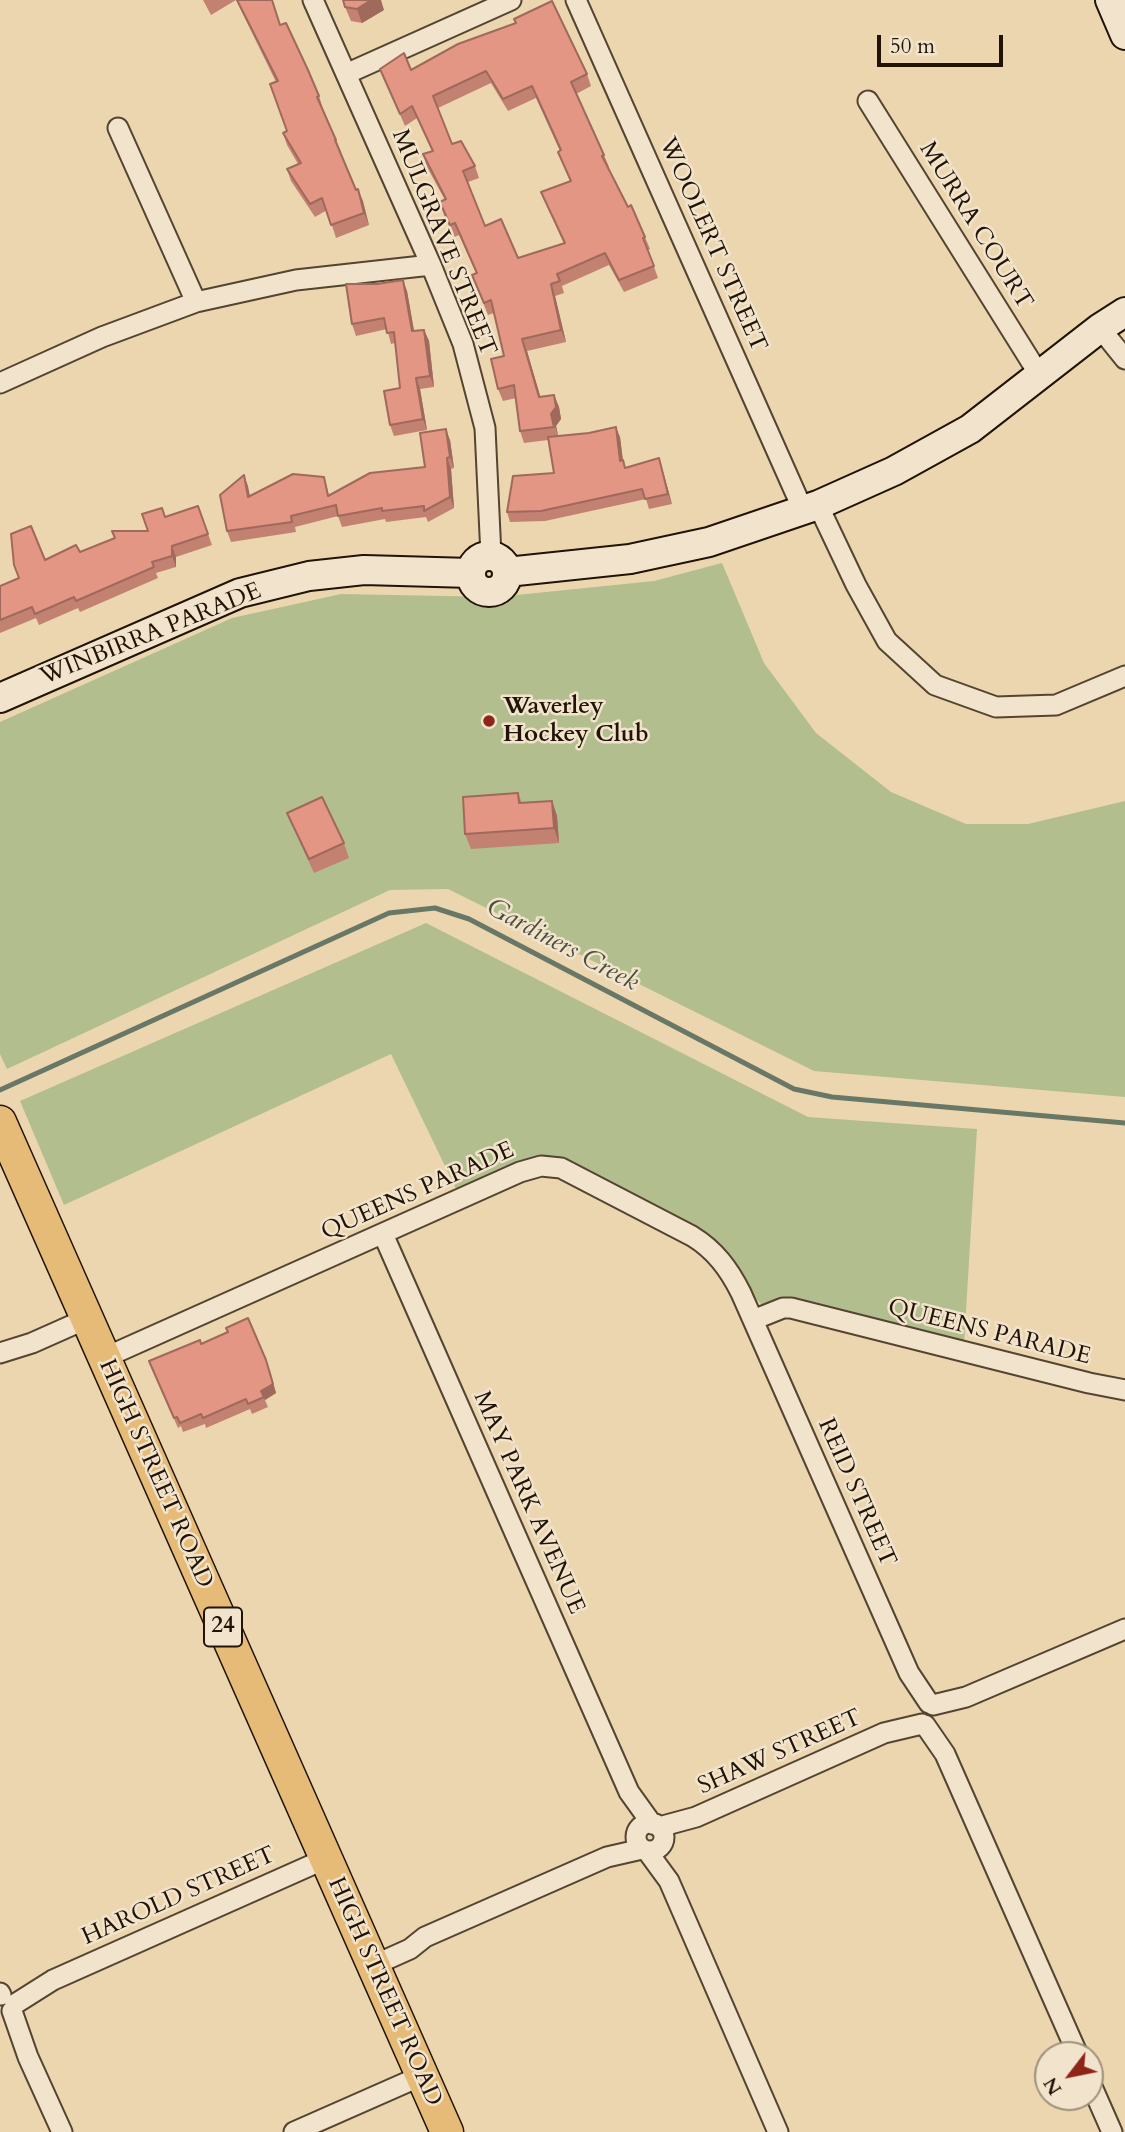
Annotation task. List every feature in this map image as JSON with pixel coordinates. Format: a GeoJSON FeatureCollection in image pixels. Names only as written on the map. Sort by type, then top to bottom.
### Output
{"type":"FeatureCollection","features":[{"type":"Feature","properties":{"kind":"main road","name":"HIGH STREET ROAD"},"geometry":{"type":"LineString","coordinates":[[0,1122],[447,2132]]}},
{"type":"Feature","properties":{"kind":"street","name":"MULGRAVE STREET"},"geometry":{"type":"LineString","coordinates":[[313,0],[431,265],[463,344],[485,428],[490,567]]}},
{"type":"Feature","properties":{"kind":"street"},"geometry":{"type":"LineString","coordinates":[[346,74],[511,0]]}},
{"type":"Feature","properties":{"kind":"street","name":"WOOLERT STREET"},"geometry":{"type":"LineString","coordinates":[[576,0],[811,508],[887,641],[935,685],[996,707],[1056,705],[1125,676]]}},
{"type":"Feature","properties":{"kind":"street"},"geometry":{"type":"LineString","coordinates":[[1113,1],[1125,35]]}},
{"type":"Feature","properties":{"kind":"street","name":"MURRA COURT"},"geometry":{"type":"LineString","coordinates":[[868,101],[1040,376]]}},
{"type":"Feature","properties":{"kind":"street"},"geometry":{"type":"LineString","coordinates":[[118,128],[196,302]]}},
{"type":"Feature","properties":{"kind":"street"},"geometry":{"type":"LineString","coordinates":[[1,381],[102,337],[196,302],[296,280],[431,265]]}},
{"type":"Feature","properties":{"kind":"street","name":"WINBIRRA PARADE"},"geometry":{"type":"LineString","coordinates":[[1100,328],[1125,298]]}},
{"type":"Feature","properties":{"kind":"street","name":"WINBIRRA PARADE"},"geometry":{"type":"LineString","coordinates":[[0,698],[240,593],[309,576],[364,570],[490,567],[630,559],[709,542],[811,508],[894,471],[970,429],[1100,328],[1125,312]]}},
{"type":"Feature","properties":{"kind":"street"},"geometry":{"type":"LineString","coordinates":[[1100,328],[1125,359]]}},
{"type":"Feature","properties":{"kind":"street","name":"QUEENS PARADE"},"geometry":{"type":"LineString","coordinates":[[104,1358],[520,1172],[551,1165],[573,1173],[704,1243],[732,1275],[756,1326],[783,1308],[791,1308],[1121,1390]]}},
{"type":"Feature","properties":{"kind":"street","name":"MAY PARK AVENUE"},"geometry":{"type":"LineString","coordinates":[[383,1234],[778,2132]]}},
{"type":"Feature","properties":{"kind":"street"},"geometry":{"type":"LineString","coordinates":[[0,1353],[32,1343],[86,1319]]}},
{"type":"Feature","properties":{"kind":"street","name":"REID STREET"},"geometry":{"type":"LineString","coordinates":[[756,1326],[1072,2041]]}},
{"type":"Feature","properties":{"kind":"street"},"geometry":{"type":"LineString","coordinates":[[1121,1390],[1125,1407]]}},
{"type":"Feature","properties":{"kind":"street","name":"SHAW STREET"},"geometry":{"type":"LineString","coordinates":[[370,1961],[410,1949],[425,1937],[927,1714],[949,1711],[966,1697],[1125,1629]]}},
{"type":"Feature","properties":{"kind":"street","name":"HAROLD STREET"},"geometry":{"type":"LineString","coordinates":[[5,2002],[27,1986],[53,1980],[325,1859]]}},
{"type":"Feature","properties":{"kind":"street"},"geometry":{"type":"LineString","coordinates":[[5,2002],[12,2034],[28,2057],[62,2132]]}},
{"type":"Feature","properties":{"kind":"street"},"geometry":{"type":"LineString","coordinates":[[294,2132],[421,2076]]}},
{"type":"Feature","properties":{"kind":"street"},"geometry":{"type":"LineString","coordinates":[[1103,2111],[1112,2132]]}},
{"type":"Feature","properties":{"kind":"green space"},"geometry":{"type":"Polygon","coordinates":[[[722,563],[764,663],[816,733],[891,792],[966,824],[1028,824],[1125,801],[1125,1097],[814,1071],[448,889],[390,890],[7,1069],[0,1054],[0,722],[232,618],[341,594],[497,597],[654,581],[722,563]]]}},
{"type":"Feature","properties":{"kind":"green space"},"geometry":{"type":"Polygon","coordinates":[[[426,923],[808,1117],[977,1129],[964,1344],[763,1306],[754,1297],[741,1271],[720,1246],[560,1159],[538,1158],[457,1191],[391,1054],[64,1205],[20,1101],[426,923]]]}},
{"type":"Feature","properties":{"kind":"building"},"geometry":{"type":"Polygon","coordinates":[[[237,0],[272,0],[280,25],[286,23],[319,96],[317,97],[356,190],[358,189],[364,213],[331,225],[322,198],[310,204],[287,169],[301,163],[283,133],[287,131],[270,84],[278,81],[237,0]]]}},
{"type":"Feature","properties":{"kind":"building"},"geometry":{"type":"Polygon","coordinates":[[[343,0],[371,0],[357,9],[345,7],[343,0]]]}},
{"type":"Feature","properties":{"kind":"building"},"geometry":{"type":"Polygon","coordinates":[[[552,1],[587,74],[571,82],[604,155],[602,156],[628,207],[631,205],[654,266],[619,280],[605,253],[557,274],[560,281],[551,284],[561,330],[522,339],[539,397],[554,395],[556,407],[551,414],[554,427],[520,431],[514,385],[498,389],[491,359],[504,356],[491,300],[484,303],[472,275],[477,273],[455,223],[450,225],[440,202],[446,199],[423,154],[433,151],[412,106],[400,114],[380,69],[404,53],[411,70],[458,44],[516,23],[514,19],[552,1]],[[486,71],[433,96],[452,144],[461,141],[475,166],[463,171],[485,226],[501,219],[518,258],[565,243],[541,192],[571,181],[558,152],[561,150],[532,86],[503,99],[486,71]]]}},
{"type":"Feature","properties":{"kind":"building"},"geometry":{"type":"Polygon","coordinates":[[[403,280],[412,331],[424,330],[430,376],[416,378],[423,419],[390,425],[384,391],[400,388],[394,332],[387,333],[384,318],[352,324],[346,284],[377,284],[403,280]]]}},
{"type":"Feature","properties":{"kind":"building"},"geometry":{"type":"Polygon","coordinates":[[[616,427],[620,461],[623,460],[625,468],[659,458],[668,494],[645,499],[642,489],[541,511],[507,512],[513,476],[554,473],[548,437],[616,427]]]}},
{"type":"Feature","properties":{"kind":"building"},"geometry":{"type":"Polygon","coordinates":[[[446,429],[450,457],[447,458],[450,497],[424,511],[424,506],[382,511],[382,508],[338,516],[336,505],[291,516],[292,522],[227,531],[220,495],[244,475],[248,497],[293,474],[324,477],[328,496],[370,473],[425,467],[420,433],[446,429]]]}},
{"type":"Feature","properties":{"kind":"building"},"geometry":{"type":"Polygon","coordinates":[[[198,506],[208,534],[172,546],[172,556],[152,562],[154,567],[76,601],[74,597],[35,614],[32,607],[0,620],[0,586],[19,578],[14,565],[11,534],[31,526],[45,560],[76,545],[80,552],[115,538],[112,531],[148,531],[142,514],[162,508],[165,517],[198,506]]]}},
{"type":"Feature","properties":{"kind":"building"},"geometry":{"type":"Polygon","coordinates":[[[518,793],[519,803],[552,801],[554,828],[465,834],[463,797],[518,793]]]}},
{"type":"Feature","properties":{"kind":"building"},"geometry":{"type":"Polygon","coordinates":[[[322,797],[344,843],[309,859],[287,813],[322,797]]]}},
{"type":"Feature","properties":{"kind":"building"},"geometry":{"type":"Polygon","coordinates":[[[248,1318],[273,1384],[261,1391],[264,1397],[248,1404],[246,1399],[203,1418],[201,1414],[180,1423],[177,1417],[174,1418],[149,1361],[200,1340],[201,1344],[228,1332],[226,1328],[248,1318]]]}},
{"type":"Feature","properties":{"kind":"waterway","name":"Gardiners Creek"},"geometry":{"type":"LineString","coordinates":[[0,1090],[389,913],[435,908],[469,919],[794,1089],[832,1097],[1125,1123]]}},
{"type":"Feature","properties":{"kind":"place","name":"Waverley Hockey Club"},"geometry":{"type":"Point","coordinates":[489,721]}}]}
